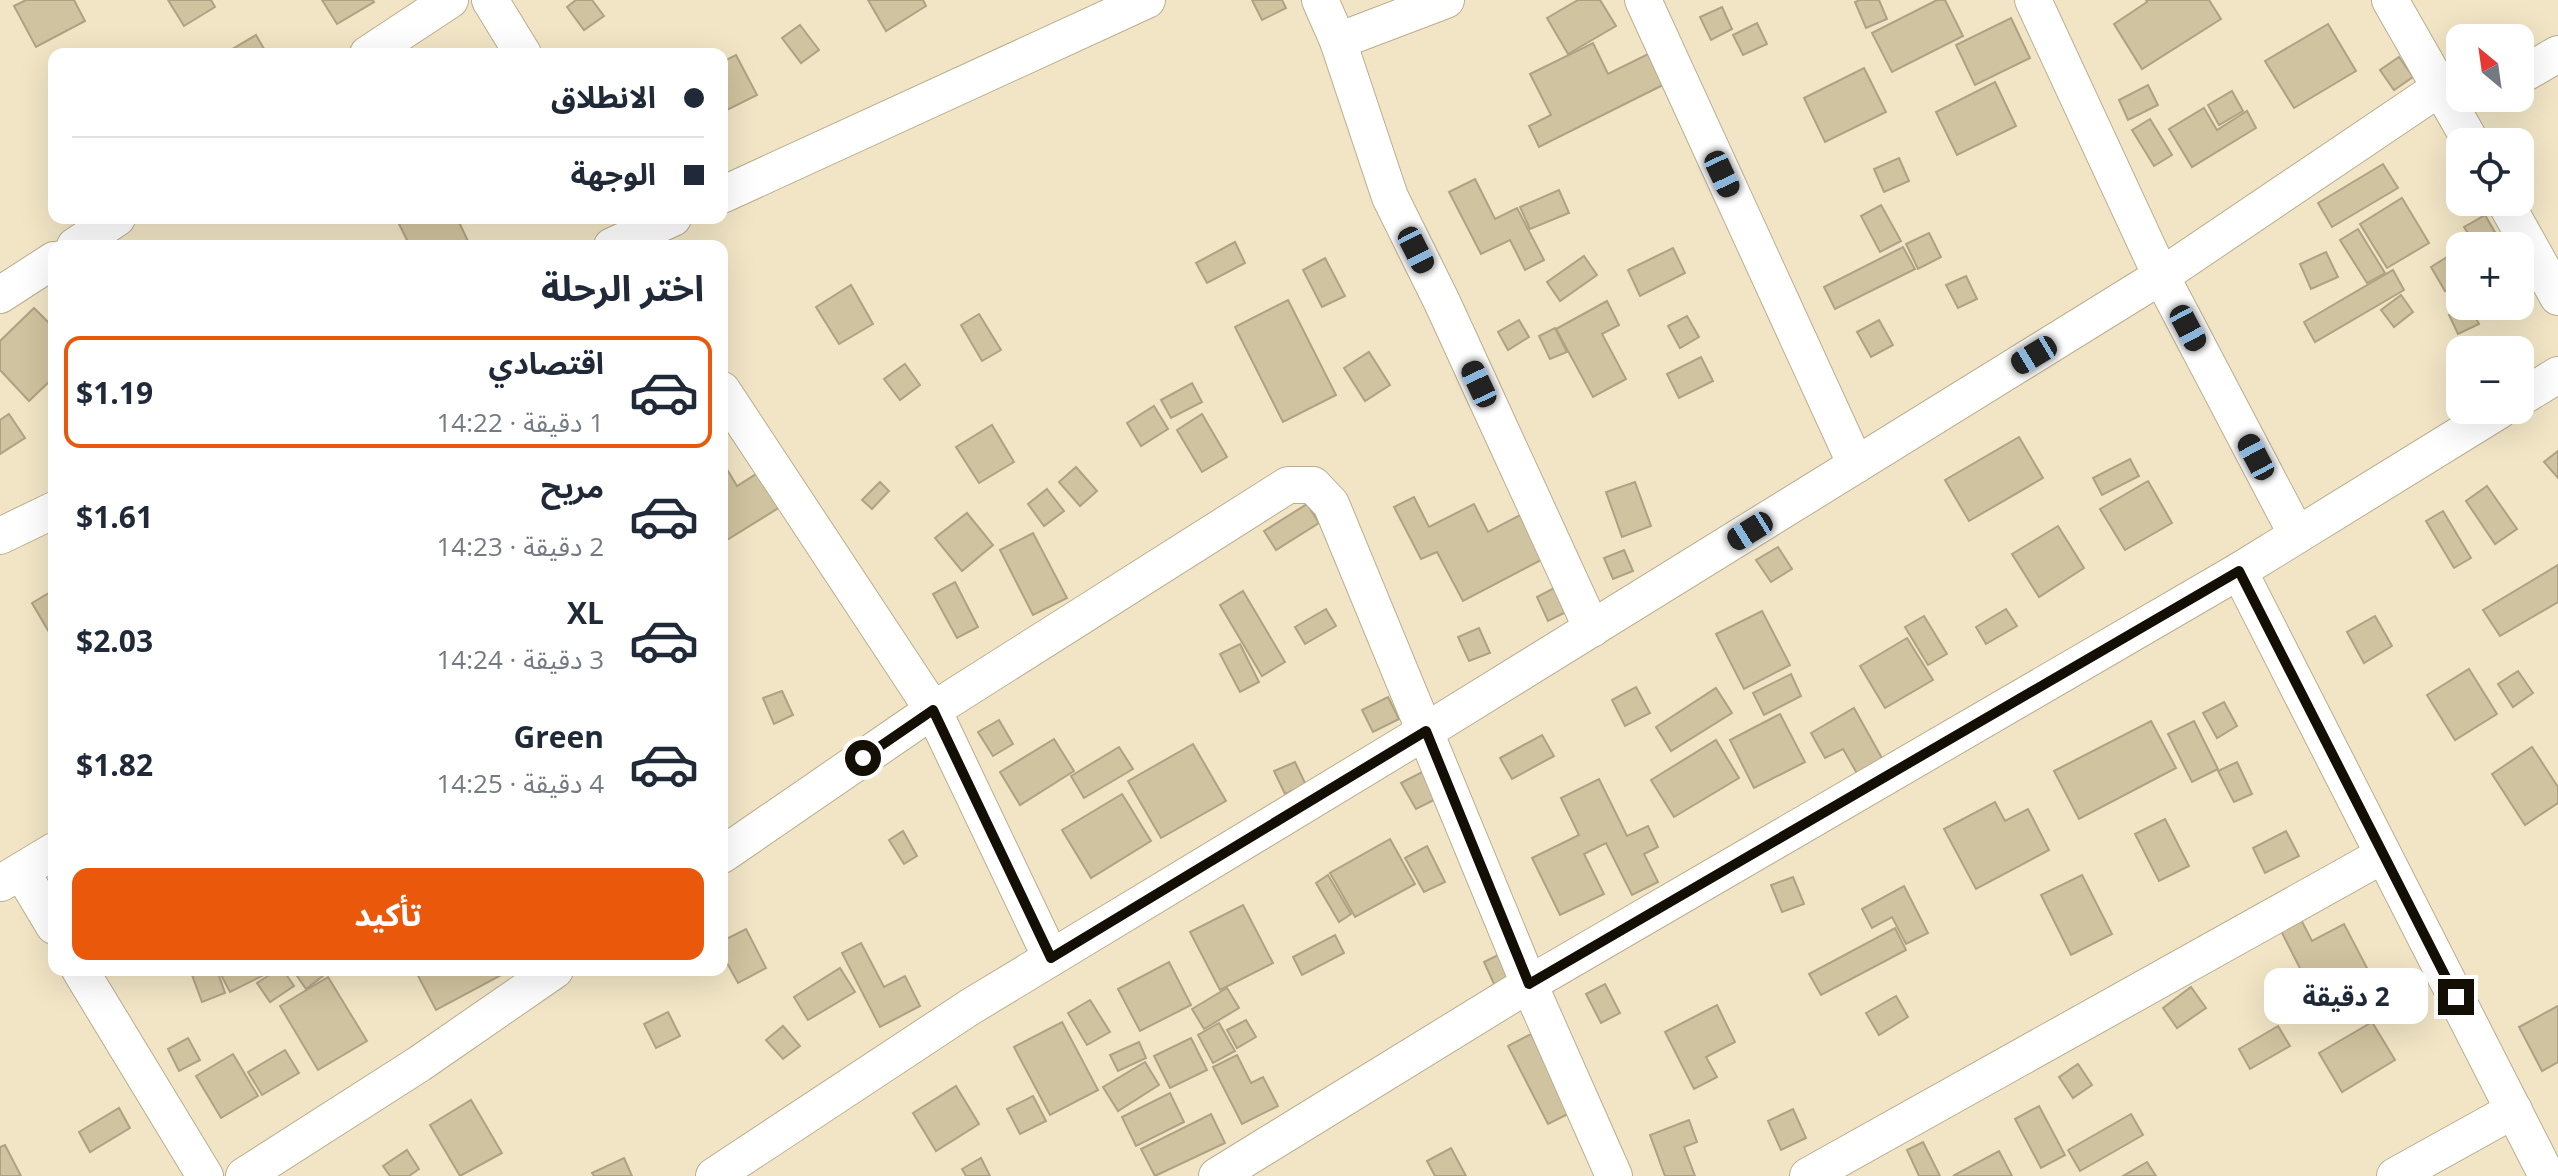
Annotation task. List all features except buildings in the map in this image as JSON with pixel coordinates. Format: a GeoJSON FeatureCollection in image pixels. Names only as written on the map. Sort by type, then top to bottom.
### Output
{"type":"FeatureCollection","features":[{"type":"Feature","properties":{"kind":"street"},"geometry":{"type":"LineString","coordinates":[[377,48],[450,0]]}},
{"type":"Feature","properties":{"kind":"street"},"geometry":{"type":"LineString","coordinates":[[490,0],[519,48]]}},
{"type":"Feature","properties":{"kind":"street"},"geometry":{"type":"LineString","coordinates":[[728,192],[1147,0]]}},
{"type":"Feature","properties":{"kind":"street"},"geometry":{"type":"LineString","coordinates":[[1320,0],[1338,41],[1390,197],[1442,302],[1592,629]]}},
{"type":"Feature","properties":{"kind":"street"},"geometry":{"type":"LineString","coordinates":[[1338,41],[1446,0]]}},
{"type":"Feature","properties":{"kind":"street"},"geometry":{"type":"LineString","coordinates":[[1643,0],[1856,465]]}},
{"type":"Feature","properties":{"kind":"street"},"geometry":{"type":"LineString","coordinates":[[2033,0],[2161,276],[2297,535]]}},
{"type":"Feature","properties":{"kind":"street"},"geometry":{"type":"LineString","coordinates":[[2390,0],[2446,86]]}},
{"type":"Feature","properties":{"kind":"street"},"geometry":{"type":"LineString","coordinates":[[2534,68],[2558,54]]}},
{"type":"Feature","properties":{"kind":"street"},"geometry":{"type":"LineString","coordinates":[[714,1176],[970,1007],[1426,731],[2161,276],[2458,112]]}},
{"type":"Feature","properties":{"kind":"street"},"geometry":{"type":"LineString","coordinates":[[2513,216],[2558,297]]}},
{"type":"Feature","properties":{"kind":"street"},"geometry":{"type":"LineString","coordinates":[[84,240],[108,224]]}},
{"type":"Feature","properties":{"kind":"street"},"geometry":{"type":"LineString","coordinates":[[624,237],[658,224]]}},
{"type":"Feature","properties":{"kind":"street"},"geometry":{"type":"LineString","coordinates":[[0,295],[48,264]]}},
{"type":"Feature","properties":{"kind":"street"},"geometry":{"type":"LineString","coordinates":[[2534,390],[2558,375]]}},
{"type":"Feature","properties":{"kind":"street"},"geometry":{"type":"LineString","coordinates":[[728,407],[933,710],[1051,958]]}},
{"type":"Feature","properties":{"kind":"street"},"geometry":{"type":"LineString","coordinates":[[1217,1176],[1529,984],[2239,571],[2477,424]]}},
{"type":"Feature","properties":{"kind":"street"},"geometry":{"type":"LineString","coordinates":[[728,851],[933,710],[1288,485],[1313,485],[1331,504],[1529,984],[1614,1176]]}},
{"type":"Feature","properties":{"kind":"street"},"geometry":{"type":"LineString","coordinates":[[0,536],[48,513]]}},
{"type":"Feature","properties":{"kind":"street"},"geometry":{"type":"LineString","coordinates":[[2239,571],[2547,1176]]}},
{"type":"Feature","properties":{"kind":"street"},"geometry":{"type":"LineString","coordinates":[[48,855],[10,877],[48,919]]}},
{"type":"Feature","properties":{"kind":"street"},"geometry":{"type":"LineString","coordinates":[[1808,1176],[2383,855]]}},
{"type":"Feature","properties":{"kind":"street"},"geometry":{"type":"LineString","coordinates":[[84,976],[205,1176]]}},
{"type":"Feature","properties":{"kind":"street"},"geometry":{"type":"LineString","coordinates":[[244,1176],[419,1064],[546,976]]}},
{"type":"Feature","properties":{"kind":"street"},"geometry":{"type":"LineString","coordinates":[[2395,1176],[2514,1110]]}},
{"type":"Feature","properties":{"kind":"route"},"geometry":{"type":"LineString","coordinates":[[863,758],[933,710],[1051,958],[1426,731],[1529,984],[2239,571],[2456,997]]}}]}
